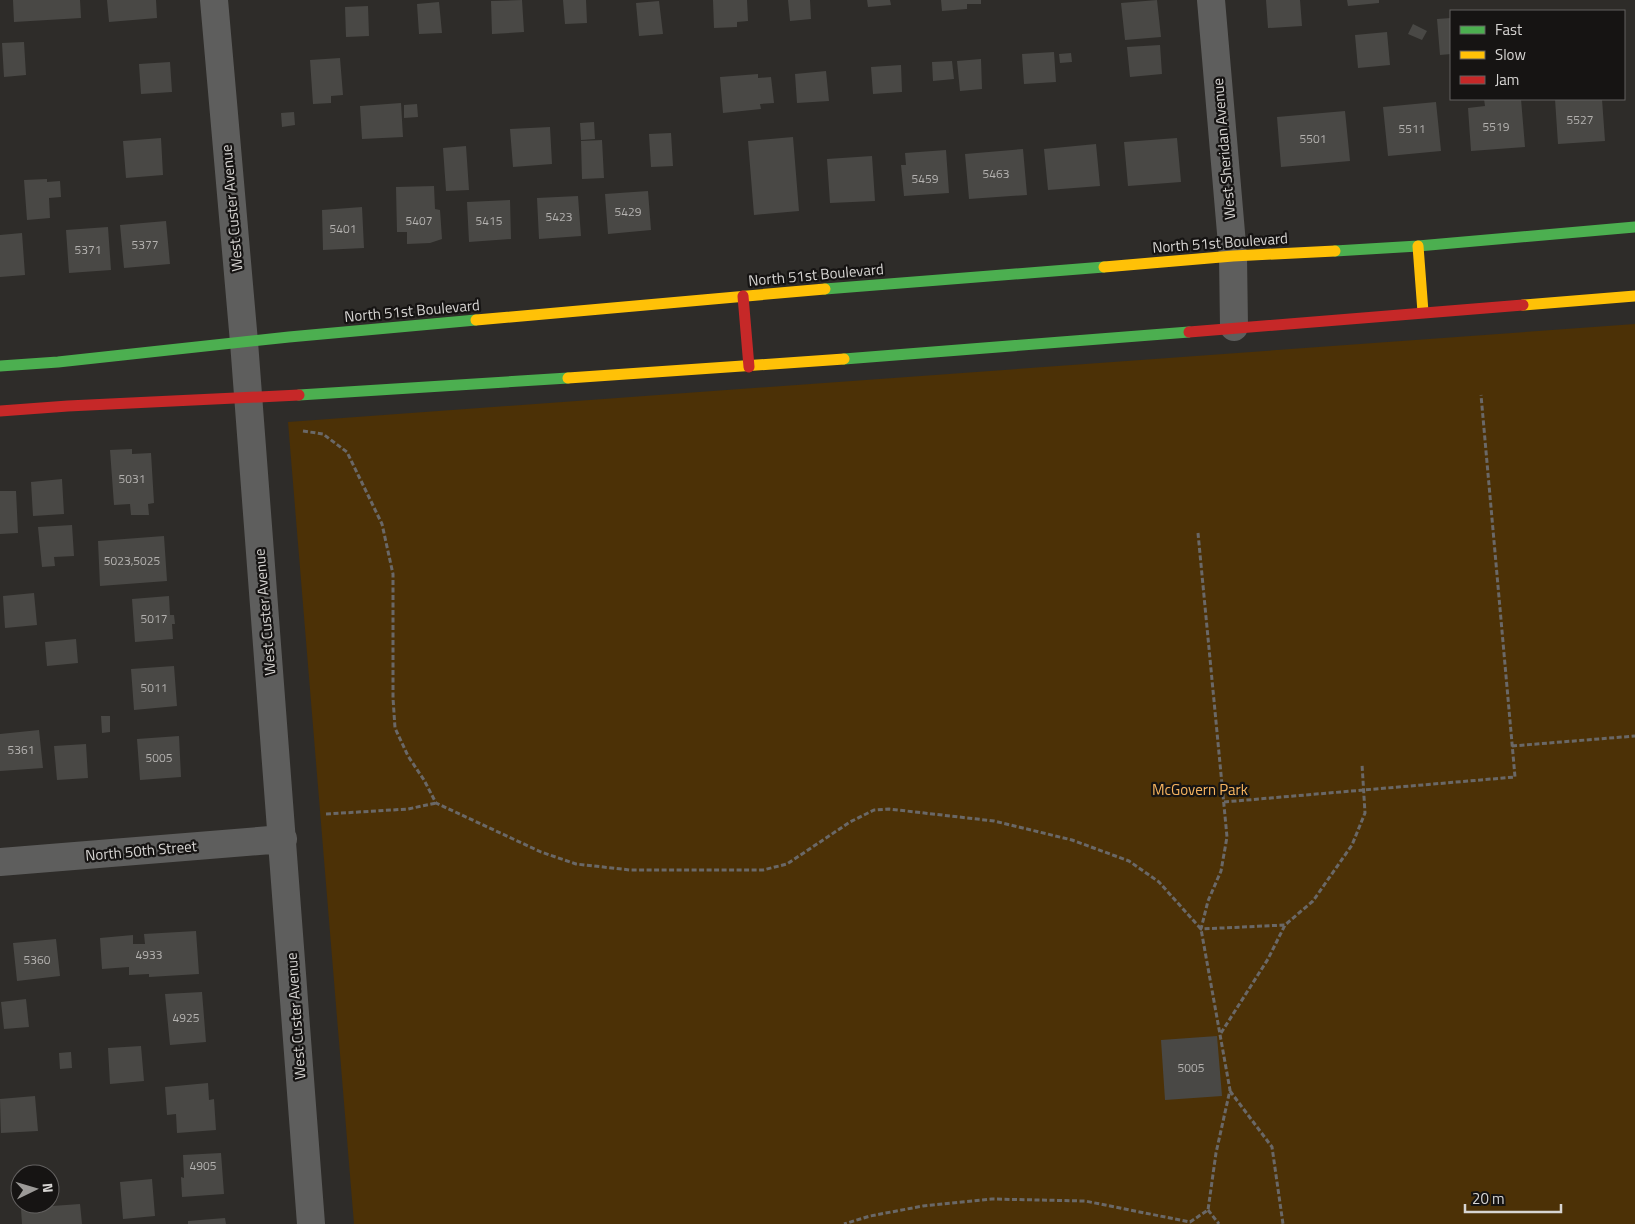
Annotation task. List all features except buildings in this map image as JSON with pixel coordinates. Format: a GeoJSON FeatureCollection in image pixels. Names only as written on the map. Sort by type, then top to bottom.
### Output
{"type":"FeatureCollection","features":[{"type":"Feature","properties":{"kind":"street","name":"West Custer Avenue"},"geometry":{"type":"LineString","coordinates":[[214,0],[244,342],[311,1224]]}},
{"type":"Feature","properties":{"kind":"street","name":"West Sheridan Avenue"},"geometry":{"type":"LineString","coordinates":[[1211,0],[1233,256],[1234,328]]}},
{"type":"Feature","properties":{"kind":"street","name":"North 51st Boulevard"},"geometry":{"type":"LineString","coordinates":[[0,366],[743,296],[1233,256],[1418,246],[1635,228]]}},
{"type":"Feature","properties":{"kind":"street"},"geometry":{"type":"LineString","coordinates":[[1418,246],[1423,312]]}},
{"type":"Feature","properties":{"kind":"street"},"geometry":{"type":"LineString","coordinates":[[743,296],[749,367]]}},
{"type":"Feature","properties":{"kind":"street"},"geometry":{"type":"LineString","coordinates":[[0,411],[749,367],[1635,296]]}},
{"type":"Feature","properties":{"kind":"street","name":"North 50th Street"},"geometry":{"type":"LineString","coordinates":[[0,862],[283,839]]}},
{"type":"Feature","properties":{"kind":"path"},"geometry":{"type":"LineString","coordinates":[[1224,802],[1514,777],[1481,395]]}},
{"type":"Feature","properties":{"kind":"path"},"geometry":{"type":"LineString","coordinates":[[302,431],[323,434],[347,452],[382,524],[393,574],[392,698],[395,728],[408,756],[436,803]]}},
{"type":"Feature","properties":{"kind":"path"},"geometry":{"type":"LineString","coordinates":[[1198,533],[1227,836],[1221,872],[1208,901],[1201,929],[1230,1090],[1216,1153],[1208,1210],[1219,1224]]}},
{"type":"Feature","properties":{"kind":"path"},"geometry":{"type":"LineString","coordinates":[[1512,746],[1635,736]]}},
{"type":"Feature","properties":{"kind":"path"},"geometry":{"type":"LineString","coordinates":[[1220,1032],[1268,959],[1285,925],[1312,901],[1352,845],[1365,813],[1362,764]]}},
{"type":"Feature","properties":{"kind":"path"},"geometry":{"type":"LineString","coordinates":[[326,814],[408,809],[436,803],[550,855],[576,864],[630,870],[764,870],[788,864],[850,822],[874,810],[916,811],[994,821],[1072,840],[1129,861],[1159,882],[1201,929]]}},
{"type":"Feature","properties":{"kind":"path"},"geometry":{"type":"LineString","coordinates":[[1201,929],[1285,925]]}},
{"type":"Feature","properties":{"kind":"path"},"geometry":{"type":"LineString","coordinates":[[1230,1090],[1272,1147],[1283,1224]]}},
{"type":"Feature","properties":{"kind":"path"},"geometry":{"type":"LineString","coordinates":[[844,1224],[870,1216],[923,1206],[992,1199],[1085,1201],[1190,1222],[1208,1210]]}},
{"type":"Feature","properties":{"kind":"green space","name":"McGovern Park"},"geometry":{"type":"Polygon","coordinates":[[[1635,324],[1635,1224],[354,1224],[288,422],[1635,324]]]}},
{"type":"Feature","properties":{"kind":"traffic: fast"},"geometry":{"type":"LineString","coordinates":[[1335,251],[1418,246],[1635,227]]}},
{"type":"Feature","properties":{"kind":"traffic: fast"},"geometry":{"type":"LineString","coordinates":[[825,289],[1104,267]]}},
{"type":"Feature","properties":{"kind":"traffic: fast"},"geometry":{"type":"LineString","coordinates":[[0,366],[58,362],[289,337],[476,320]]}},
{"type":"Feature","properties":{"kind":"traffic: fast"},"geometry":{"type":"LineString","coordinates":[[844,359],[1189,332]]}},
{"type":"Feature","properties":{"kind":"traffic: fast"},"geometry":{"type":"LineString","coordinates":[[299,395],[568,378]]}},
{"type":"Feature","properties":{"kind":"traffic: slow"},"geometry":{"type":"LineString","coordinates":[[1418,246],[1423,312]]}},
{"type":"Feature","properties":{"kind":"traffic: slow"},"geometry":{"type":"LineString","coordinates":[[1104,267],[1233,256],[1335,251]]}},
{"type":"Feature","properties":{"kind":"traffic: slow"},"geometry":{"type":"LineString","coordinates":[[476,320],[825,289]]}},
{"type":"Feature","properties":{"kind":"traffic: slow"},"geometry":{"type":"LineString","coordinates":[[1523,305],[1635,296]]}},
{"type":"Feature","properties":{"kind":"traffic: slow"},"geometry":{"type":"LineString","coordinates":[[568,378],[844,359]]}},
{"type":"Feature","properties":{"kind":"traffic: jam"},"geometry":{"type":"LineString","coordinates":[[743,296],[749,367]]}},
{"type":"Feature","properties":{"kind":"traffic: jam"},"geometry":{"type":"LineString","coordinates":[[1189,332],[1523,305]]}},
{"type":"Feature","properties":{"kind":"traffic: jam"},"geometry":{"type":"LineString","coordinates":[[0,411],[299,395]]}}]}
